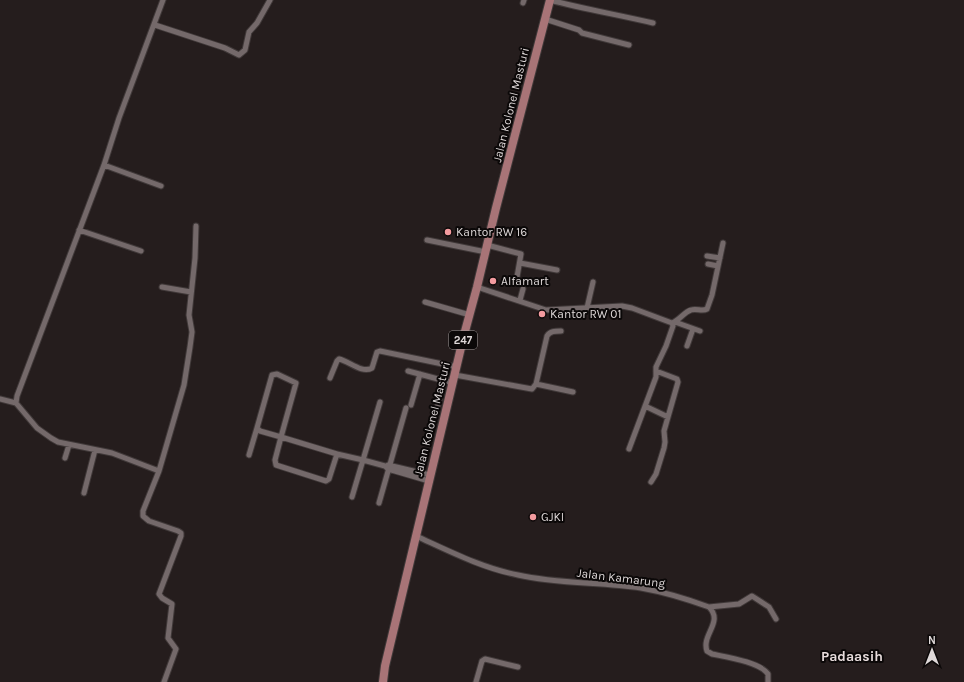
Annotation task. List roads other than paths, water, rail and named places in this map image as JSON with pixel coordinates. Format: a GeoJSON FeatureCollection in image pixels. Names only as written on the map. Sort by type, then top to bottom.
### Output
{"type":"FeatureCollection","features":[{"type":"Feature","properties":{"kind":"main road","name":"Jalan Kolonel Masturi"},"geometry":{"type":"LineString","coordinates":[[383,682],[385,666],[452,386],[550,0]]}},
{"type":"Feature","properties":{"kind":"street"},"geometry":{"type":"LineString","coordinates":[[16,403],[17,396],[104,165],[119,118],[164,0]]}},
{"type":"Feature","properties":{"kind":"street"},"geometry":{"type":"LineString","coordinates":[[155,25],[225,48],[239,55],[244,50],[249,32],[257,23],[270,0]]}},
{"type":"Feature","properties":{"kind":"street"},"geometry":{"type":"LineString","coordinates":[[550,0],[653,23]]}},
{"type":"Feature","properties":{"kind":"street"},"geometry":{"type":"LineString","coordinates":[[545,19],[579,30],[582,33],[629,45]]}},
{"type":"Feature","properties":{"kind":"street"},"geometry":{"type":"LineString","coordinates":[[104,165],[161,186]]}},
{"type":"Feature","properties":{"kind":"street"},"geometry":{"type":"LineString","coordinates":[[164,682],[176,649],[168,638],[172,604],[162,598],[159,594],[181,533],[178,530],[149,521],[143,516],[143,511],[159,471],[184,385],[192,332],[189,315],[195,258],[196,226]]}},
{"type":"Feature","properties":{"kind":"street"},"geometry":{"type":"LineString","coordinates":[[79,230],[141,251]]}},
{"type":"Feature","properties":{"kind":"street"},"geometry":{"type":"LineString","coordinates":[[427,240],[521,254],[517,277]]}},
{"type":"Feature","properties":{"kind":"street"},"geometry":{"type":"LineString","coordinates":[[628,449],[656,377],[656,367],[666,346],[674,323],[690,310],[696,309],[704,311],[707,309],[712,295],[723,243]]}},
{"type":"Feature","properties":{"kind":"street"},"geometry":{"type":"LineString","coordinates":[[707,256],[720,258]]}},
{"type":"Feature","properties":{"kind":"street"},"geometry":{"type":"LineString","coordinates":[[520,263],[557,270]]}},
{"type":"Feature","properties":{"kind":"street"},"geometry":{"type":"LineString","coordinates":[[708,264],[718,266]]}},
{"type":"Feature","properties":{"kind":"street"},"geometry":{"type":"LineString","coordinates":[[587,308],[593,282]]}},
{"type":"Feature","properties":{"kind":"street"},"geometry":{"type":"LineString","coordinates":[[162,287],[191,292]]}},
{"type":"Feature","properties":{"kind":"street"},"geometry":{"type":"LineString","coordinates":[[478,287],[543,309],[626,307],[700,331]]}},
{"type":"Feature","properties":{"kind":"street"},"geometry":{"type":"LineString","coordinates":[[520,300],[523,289]]}},
{"type":"Feature","properties":{"kind":"street"},"geometry":{"type":"LineString","coordinates":[[425,302],[470,315]]}},
{"type":"Feature","properties":{"kind":"street"},"geometry":{"type":"LineString","coordinates":[[687,346],[693,329]]}},
{"type":"Feature","properties":{"kind":"street"},"geometry":{"type":"LineString","coordinates":[[330,378],[339,359],[363,370],[368,370],[372,368],[377,352],[380,351],[532,389],[536,384],[548,334],[561,331]]}},
{"type":"Feature","properties":{"kind":"street"},"geometry":{"type":"LineString","coordinates":[[408,371],[452,386]]}},
{"type":"Feature","properties":{"kind":"street"},"geometry":{"type":"LineString","coordinates":[[651,482],[656,474],[664,448],[664,430],[678,381],[656,371]]}},
{"type":"Feature","properties":{"kind":"street"},"geometry":{"type":"LineString","coordinates":[[249,455],[273,374],[296,384],[275,460],[277,467],[328,481],[337,454]]}},
{"type":"Feature","properties":{"kind":"street"},"geometry":{"type":"LineString","coordinates":[[411,406],[420,374]]}},
{"type":"Feature","properties":{"kind":"street"},"geometry":{"type":"LineString","coordinates":[[436,412],[443,383]]}},
{"type":"Feature","properties":{"kind":"street"},"geometry":{"type":"LineString","coordinates":[[536,384],[573,392]]}},
{"type":"Feature","properties":{"kind":"street"},"geometry":{"type":"LineString","coordinates":[[0,399],[16,403],[37,428],[58,442],[119,455],[159,471]]}},
{"type":"Feature","properties":{"kind":"street"},"geometry":{"type":"LineString","coordinates":[[352,497],[380,402]]}},
{"type":"Feature","properties":{"kind":"street"},"geometry":{"type":"LineString","coordinates":[[645,406],[668,418]]}},
{"type":"Feature","properties":{"kind":"street"},"geometry":{"type":"LineString","coordinates":[[379,502],[406,408]]}},
{"type":"Feature","properties":{"kind":"street"},"geometry":{"type":"LineString","coordinates":[[257,428],[260,431],[337,454],[430,478]]}},
{"type":"Feature","properties":{"kind":"street"},"geometry":{"type":"LineString","coordinates":[[65,458],[69,445]]}},
{"type":"Feature","properties":{"kind":"street"},"geometry":{"type":"LineString","coordinates":[[84,493],[95,450]]}},
{"type":"Feature","properties":{"kind":"street","name":"Jalan Kamarung"},"geometry":{"type":"LineString","coordinates":[[416,536],[479,565],[517,575],[554,581],[642,588],[675,596],[709,607]]}},
{"type":"Feature","properties":{"kind":"street"},"geometry":{"type":"LineString","coordinates":[[709,607],[740,604],[752,596],[769,607],[776,619]]}},
{"type":"Feature","properties":{"kind":"street"},"geometry":{"type":"LineString","coordinates":[[709,607],[713,611],[714,618],[706,640],[707,651],[712,654],[753,664],[762,668],[768,674],[768,682]]}},
{"type":"Feature","properties":{"kind":"street"},"geometry":{"type":"LineString","coordinates":[[476,682],[482,661],[485,659],[518,667]]}},
{"type":"Feature","properties":{"kind":"place","name":"Kantor RW 16"},"geometry":{"type":"Point","coordinates":[448,232]}},
{"type":"Feature","properties":{"kind":"place","name":"Alfamart"},"geometry":{"type":"Point","coordinates":[493,281]}},
{"type":"Feature","properties":{"kind":"place","name":"Kantor RW 01"},"geometry":{"type":"Point","coordinates":[542,314]}},
{"type":"Feature","properties":{"kind":"place","name":"GJKI"},"geometry":{"type":"Point","coordinates":[533,517]}},
{"type":"Feature","properties":{"kind":"district","name":"Padaasih"},"geometry":{"type":"Point","coordinates":[852,656]}}]}
